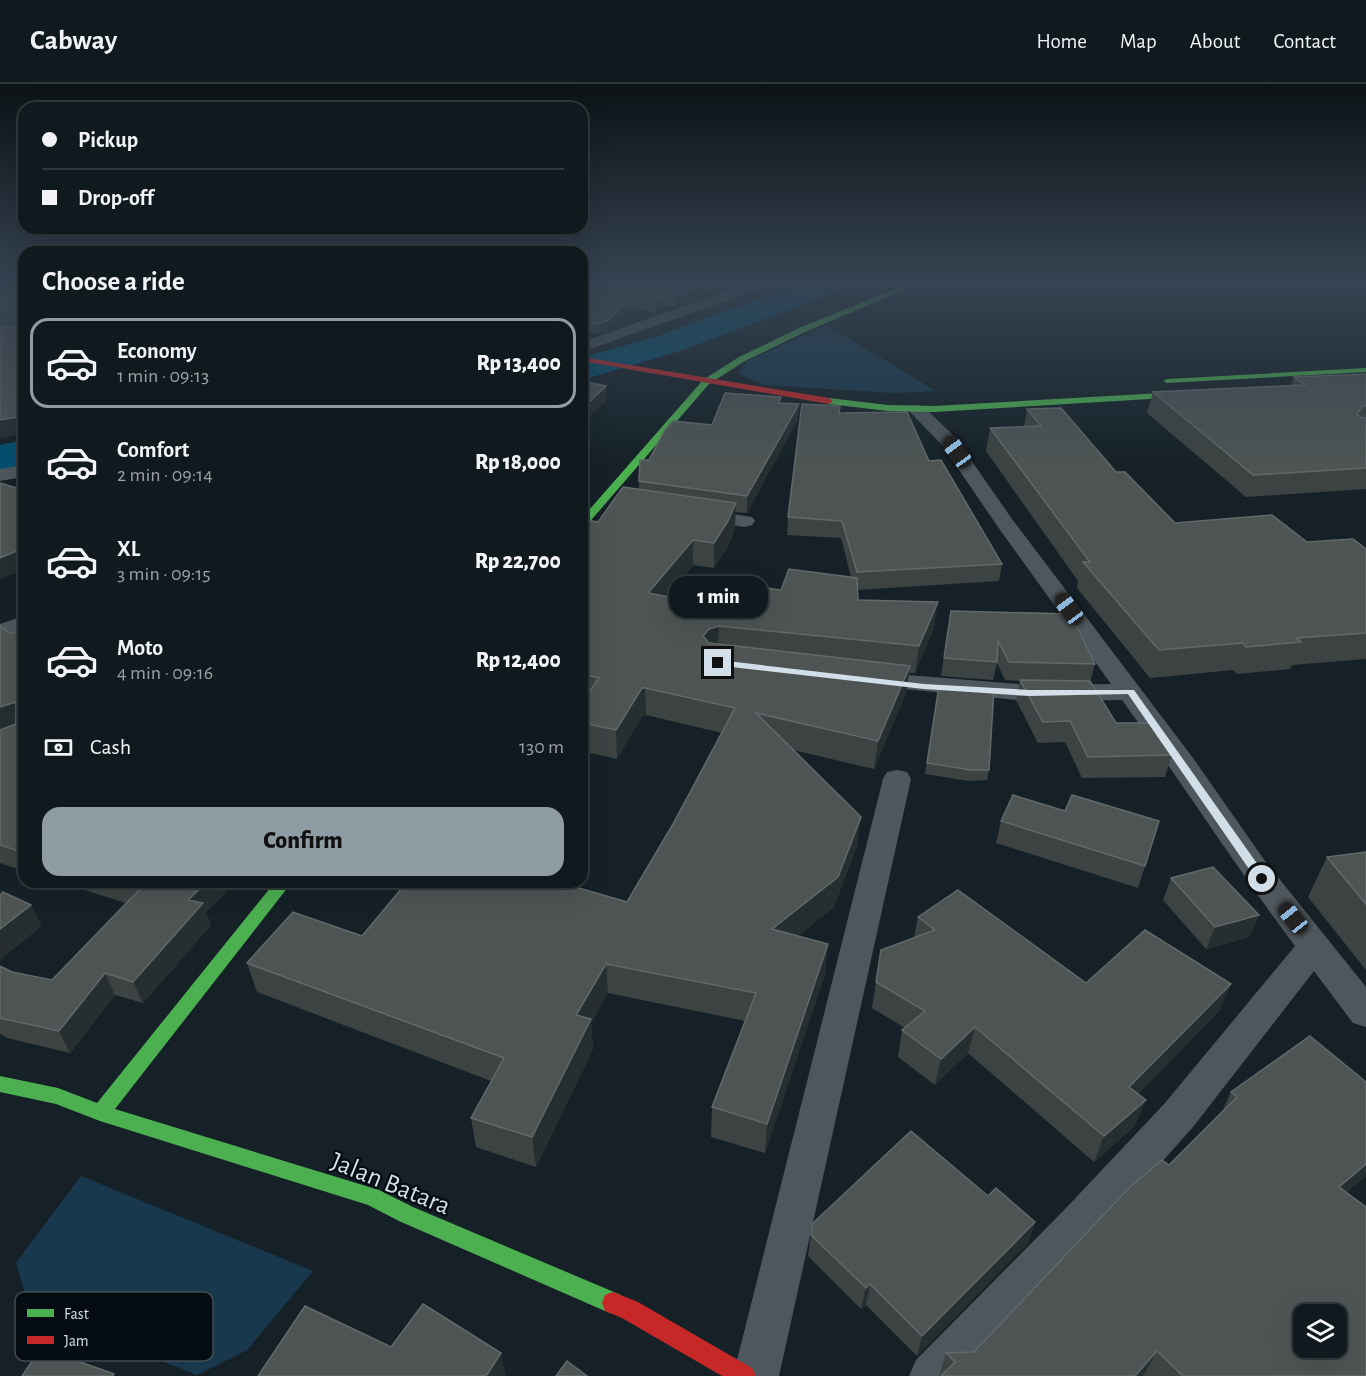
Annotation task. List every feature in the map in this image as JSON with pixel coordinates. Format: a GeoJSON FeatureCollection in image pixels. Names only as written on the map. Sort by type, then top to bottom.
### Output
{"type":"FeatureCollection","features":[{"type":"Feature","properties":{"kind":"main road"},"geometry":{"type":"LineString","coordinates":[[588,517],[705,383],[742,359],[772,344]]}},
{"type":"Feature","properties":{"kind":"main road"},"geometry":{"type":"LineString","coordinates":[[588,360],[705,383],[845,404],[917,410],[1212,394]]}},
{"type":"Feature","properties":{"kind":"main road"},"geometry":{"type":"LineString","coordinates":[[1149,382],[1366,370]]}},
{"type":"Feature","properties":{"kind":"main road"},"geometry":{"type":"LineString","coordinates":[[1316,373],[1336,386],[1366,384]]}},
{"type":"Feature","properties":{"kind":"main road"},"geometry":{"type":"LineString","coordinates":[[1066,386],[1081,401]]}},
{"type":"Feature","properties":{"kind":"main road"},"geometry":{"type":"LineString","coordinates":[[752,390],[930,397],[1020,390]]}},
{"type":"Feature","properties":{"kind":"main road"},"geometry":{"type":"LineString","coordinates":[[100,1113],[279,888]]}},
{"type":"Feature","properties":{"kind":"main road","name":"Jalan Batara"},"geometry":{"type":"LineString","coordinates":[[0,1084],[58,1096],[100,1113],[372,1197],[406,1214],[630,1310],[744,1376]]}},
{"type":"Feature","properties":{"kind":"street"},"geometry":{"type":"LineString","coordinates":[[917,410],[949,441],[1005,523],[1131,692],[1254,869],[1366,1013]]}},
{"type":"Feature","properties":{"kind":"street"},"geometry":{"type":"LineString","coordinates":[[0,475],[18,472]]}},
{"type":"Feature","properties":{"kind":"street"},"geometry":{"type":"LineString","coordinates":[[602,500],[624,504]]}},
{"type":"Feature","properties":{"kind":"street"},"geometry":{"type":"LineString","coordinates":[[679,512],[746,521]]}},
{"type":"Feature","properties":{"kind":"street"},"geometry":{"type":"LineString","coordinates":[[0,632],[18,625]]}},
{"type":"Feature","properties":{"kind":"street"},"geometry":{"type":"LineString","coordinates":[[843,677],[924,686],[1029,693],[1131,692]]}},
{"type":"Feature","properties":{"kind":"street"},"geometry":{"type":"LineString","coordinates":[[756,1376],[897,779]]}},
{"type":"Feature","properties":{"kind":"street"},"geometry":{"type":"LineString","coordinates":[[932,1376],[1081,1222],[1179,1115],[1315,946]]}},
{"type":"Feature","properties":{"kind":"shaded area"},"geometry":{"type":"Polygon","coordinates":[[[784,344],[859,344],[936,391],[894,393],[764,385],[738,373],[747,361],[784,344]]]}},
{"type":"Feature","properties":{"kind":"shaded area"},"geometry":{"type":"Polygon","coordinates":[[[81,1176],[313,1271],[247,1350],[197,1375],[162,1361],[213,1361],[213,1292],[25,1292],[16,1263],[81,1176]]]}},
{"type":"Feature","properties":{"kind":"building"},"geometry":{"type":"Polygon","coordinates":[[[0,344],[18,344],[18,417],[0,420],[0,344]]]}},
{"type":"Feature","properties":{"kind":"building"},"geometry":{"type":"Polygon","coordinates":[[[1366,374],[1366,406],[1362,406],[1357,414],[1366,418],[1366,468],[1253,475],[1153,392],[1305,385],[1294,377],[1366,374]]]}},
{"type":"Feature","properties":{"kind":"building"},"geometry":{"type":"Polygon","coordinates":[[[588,382],[606,386],[588,403],[588,382]]]}},
{"type":"Feature","properties":{"kind":"building"},"geometry":{"type":"Polygon","coordinates":[[[725,393],[781,397],[779,403],[799,404],[747,496],[639,481],[640,460],[649,460],[665,430],[673,421],[712,425],[725,393]]]}},
{"type":"Feature","properties":{"kind":"building"},"geometry":{"type":"Polygon","coordinates":[[[802,404],[840,406],[839,413],[907,412],[929,461],[941,460],[1002,564],[857,572],[842,521],[788,517],[802,404]]]}},
{"type":"Feature","properties":{"kind":"building"},"geometry":{"type":"Polygon","coordinates":[[[1061,408],[1116,472],[1125,472],[1175,523],[1272,515],[1307,542],[1353,539],[1366,549],[1366,633],[1297,638],[1301,642],[1246,647],[1243,643],[1159,650],[1083,562],[1090,562],[990,428],[1041,426],[1027,409],[1061,408]]]}},
{"type":"Feature","properties":{"kind":"building"},"geometry":{"type":"Polygon","coordinates":[[[0,483],[18,488],[18,550],[0,558],[0,483]]]}},
{"type":"Feature","properties":{"kind":"building"},"geometry":{"type":"Polygon","coordinates":[[[623,487],[736,503],[714,543],[693,540],[648,593],[727,608],[736,584],[781,590],[789,569],[857,578],[858,600],[938,602],[919,646],[719,626],[709,629],[703,636],[709,643],[910,666],[878,741],[756,713],[861,817],[838,877],[772,929],[828,944],[767,1124],[712,1107],[756,993],[606,964],[576,1015],[591,1019],[532,1137],[471,1118],[504,1058],[247,963],[293,912],[362,936],[402,888],[579,888],[627,902],[673,824],[735,708],[642,688],[616,730],[588,724],[588,694],[599,678],[588,675],[588,520],[598,522],[623,487]]]}},
{"type":"Feature","properties":{"kind":"building"},"geometry":{"type":"Polygon","coordinates":[[[951,611],[1071,614],[1095,664],[1009,662],[998,641],[997,662],[944,658],[951,611]]]}},
{"type":"Feature","properties":{"kind":"building"},"geometry":{"type":"Polygon","coordinates":[[[0,626],[11,634],[18,631],[18,851],[0,845],[0,730],[16,724],[16,702],[0,707],[0,626]]]}},
{"type":"Feature","properties":{"kind":"building"},"geometry":{"type":"Polygon","coordinates":[[[1020,680],[1090,681],[1116,723],[1153,723],[1172,755],[1088,757],[1070,721],[1043,722],[1020,680]]]}},
{"type":"Feature","properties":{"kind":"building"},"geometry":{"type":"Polygon","coordinates":[[[939,686],[994,689],[989,770],[971,770],[927,763],[939,686]]]}},
{"type":"Feature","properties":{"kind":"building"},"geometry":{"type":"Polygon","coordinates":[[[1013,795],[1065,811],[1072,795],[1159,821],[1145,866],[1001,821],[1013,795]]]}},
{"type":"Feature","properties":{"kind":"building"},"geometry":{"type":"Polygon","coordinates":[[[1366,852],[1366,904],[1327,857],[1366,852]]]}},
{"type":"Feature","properties":{"kind":"building"},"geometry":{"type":"Polygon","coordinates":[[[1213,867],[1259,915],[1215,927],[1171,878],[1213,867]]]}},
{"type":"Feature","properties":{"kind":"building"},"geometry":{"type":"Polygon","coordinates":[[[137,888],[201,888],[188,900],[203,903],[133,982],[105,973],[59,1031],[0,1018],[0,966],[12,972],[52,980],[140,889],[137,888]]]}},
{"type":"Feature","properties":{"kind":"building"},"geometry":{"type":"Polygon","coordinates":[[[958,890],[1086,983],[1145,930],[1231,984],[1129,1087],[1146,1100],[1104,1136],[975,1027],[941,1059],[902,1030],[925,1011],[876,982],[881,950],[935,930],[918,917],[958,890]]]}},
{"type":"Feature","properties":{"kind":"building"},"geometry":{"type":"Polygon","coordinates":[[[3,892],[31,905],[0,929],[0,895],[3,892]]]}},
{"type":"Feature","properties":{"kind":"building"},"geometry":{"type":"Polygon","coordinates":[[[1310,1036],[1366,1082],[1366,1164],[1339,1187],[1366,1207],[1366,1376],[1183,1376],[1157,1351],[1135,1376],[941,1376],[955,1362],[946,1353],[974,1352],[1129,1188],[1162,1160],[1169,1165],[1237,1097],[1231,1092],[1310,1036]]]}},
{"type":"Feature","properties":{"kind":"building"},"geometry":{"type":"Polygon","coordinates":[[[911,1131],[988,1196],[996,1188],[1035,1222],[922,1336],[870,1284],[866,1288],[811,1235],[813,1223],[911,1131]]]}},
{"type":"Feature","properties":{"kind":"building"},"geometry":{"type":"Polygon","coordinates":[[[423,1304],[501,1353],[486,1376],[258,1376],[305,1306],[391,1347],[423,1304]]]}},
{"type":"Feature","properties":{"kind":"building"},"geometry":{"type":"Polygon","coordinates":[[[32,1361],[78,1361],[114,1374],[113,1376],[22,1376],[32,1361]]]}},
{"type":"Feature","properties":{"kind":"building"},"geometry":{"type":"Polygon","coordinates":[[[567,1361],[587,1376],[556,1376],[567,1361]]]}},
{"type":"Feature","properties":{"kind":"waterway"},"geometry":{"type":"LineString","coordinates":[[588,367],[667,344]]}},
{"type":"Feature","properties":{"kind":"waterway"},"geometry":{"type":"LineString","coordinates":[[0,458],[18,454]]}},
{"type":"Feature","properties":{"kind":"traffic: fast"},"geometry":{"type":"LineString","coordinates":[[588,517],[706,382],[742,359],[772,344]]}},
{"type":"Feature","properties":{"kind":"traffic: fast"},"geometry":{"type":"LineString","coordinates":[[1167,381],[1366,370]]}},
{"type":"Feature","properties":{"kind":"traffic: fast"},"geometry":{"type":"LineString","coordinates":[[829,401],[888,408],[934,409],[1197,394]]}},
{"type":"Feature","properties":{"kind":"traffic: fast"},"geometry":{"type":"LineString","coordinates":[[100,1113],[279,888]]}},
{"type":"Feature","properties":{"kind":"traffic: fast"},"geometry":{"type":"LineString","coordinates":[[0,1084],[58,1096],[100,1113],[372,1197],[406,1214],[613,1303]]}},
{"type":"Feature","properties":{"kind":"traffic: jam"},"geometry":{"type":"LineString","coordinates":[[588,360],[829,401]]}},
{"type":"Feature","properties":{"kind":"traffic: jam"},"geometry":{"type":"LineString","coordinates":[[613,1303],[630,1310],[744,1376]]}},
{"type":"Feature","properties":{"kind":"route"},"geometry":{"type":"LineString","coordinates":[[718,663],[924,686],[1029,693],[1131,692],[1262,879]]}}]}
